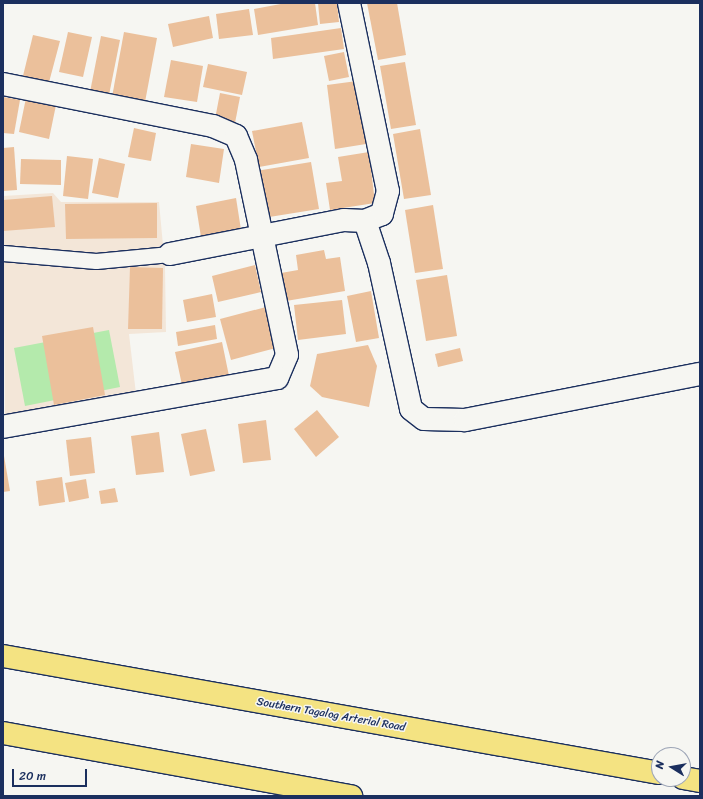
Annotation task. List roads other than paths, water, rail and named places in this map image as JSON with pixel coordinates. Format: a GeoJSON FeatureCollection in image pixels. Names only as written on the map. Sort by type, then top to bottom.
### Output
{"type":"FeatureCollection","features":[{"type":"Feature","properties":{"kind":"highway","name":"Southern Tagalog Arterial Road"},"geometry":{"type":"LineString","coordinates":[[3,656],[651,772]]}},
{"type":"Feature","properties":{"kind":"highway"},"geometry":{"type":"LineString","coordinates":[[3,733],[351,796]]}},
{"type":"Feature","properties":{"kind":"street"},"geometry":{"type":"LineString","coordinates":[[170,254],[344,220],[365,221],[382,214],[388,191],[349,3]]}},
{"type":"Feature","properties":{"kind":"street"},"geometry":{"type":"LineString","coordinates":[[3,84],[213,126],[236,136],[246,160],[288,356],[277,378],[3,427]]}},
{"type":"Feature","properties":{"kind":"street"},"geometry":{"type":"LineString","coordinates":[[365,221],[379,263],[411,409],[424,419],[465,420],[700,374]]}},
{"type":"Feature","properties":{"kind":"lane"},"geometry":{"type":"LineString","coordinates":[[3,253],[96,261],[170,254]]}}]}
